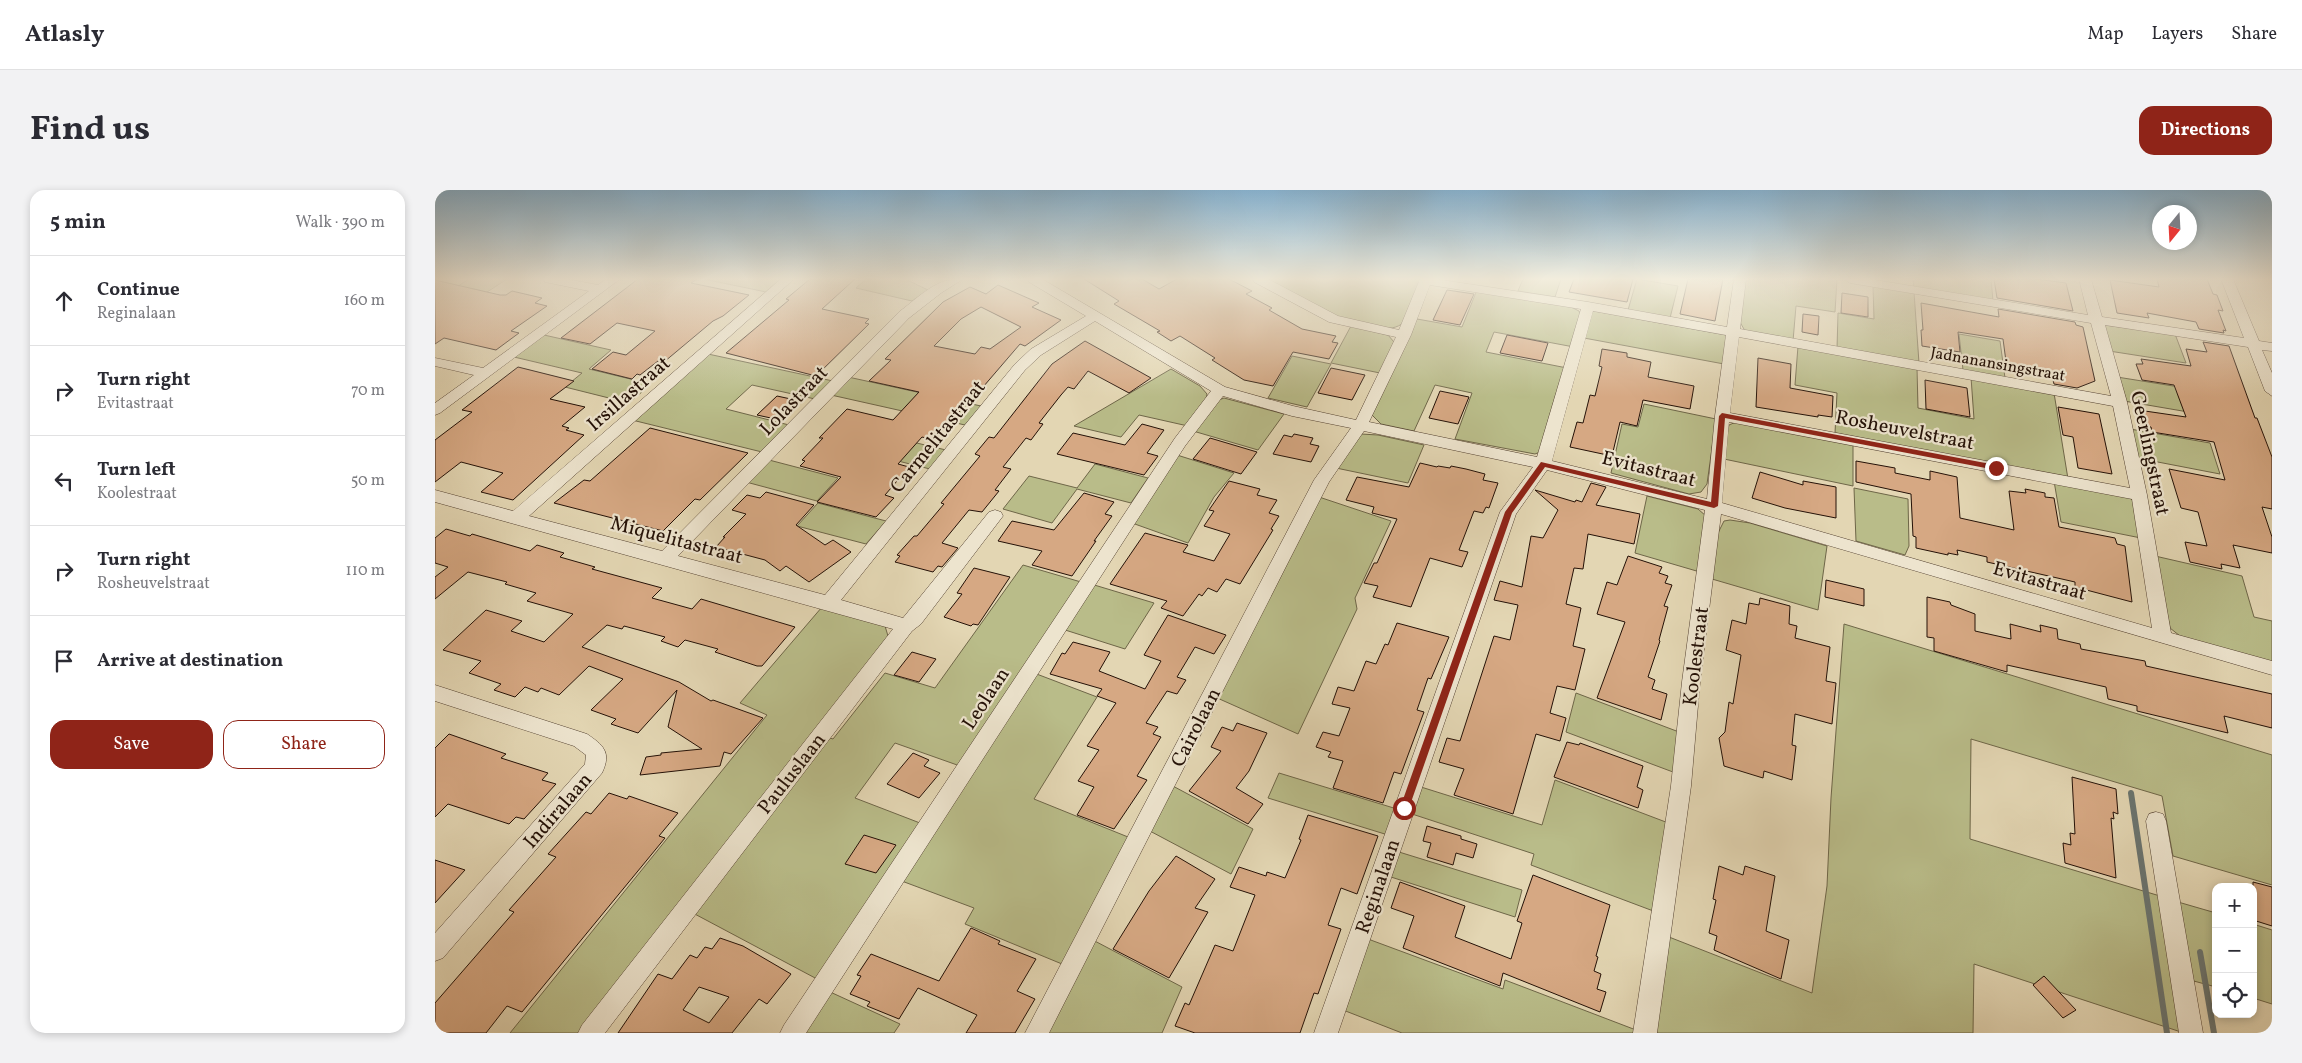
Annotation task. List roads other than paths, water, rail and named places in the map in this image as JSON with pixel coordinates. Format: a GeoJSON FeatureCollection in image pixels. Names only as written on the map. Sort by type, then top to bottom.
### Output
{"type":"FeatureCollection","features":[{"type":"Feature","properties":{"kind":"street"},"geometry":{"type":"LineString","coordinates":[[435,410],[560,318]]}},
{"type":"Feature","properties":{"kind":"street","name":"Irsillastraat"},"geometry":{"type":"LineString","coordinates":[[517,517],[742,318]]}},
{"type":"Feature","properties":{"kind":"street","name":"Lolastraat"},"geometry":{"type":"LineString","coordinates":[[666,558],[900,318]]}},
{"type":"Feature","properties":{"kind":"street","name":"Carmelitastraat"},"geometry":{"type":"LineString","coordinates":[[829,603],[1020,368],[1036,352],[1091,318]]}},
{"type":"Feature","properties":{"kind":"street","name":"Evitastraat"},"geometry":{"type":"LineString","coordinates":[[1099,318],[1220,390],[1292,411],[1543,464],[1714,506],[2163,638],[2272,668]]}},
{"type":"Feature","properties":{"kind":"street"},"geometry":{"type":"LineString","coordinates":[[1333,318],[1404,335]]}},
{"type":"Feature","properties":{"kind":"street","name":"Cairolaan"},"geometry":{"type":"LineString","coordinates":[[1037,1033],[1322,480],[1360,426],[1411,318]]}},
{"type":"Feature","properties":{"kind":"street","name":"Reginalaan"},"geometry":{"type":"LineString","coordinates":[[1326,1033],[1509,512],[1543,464],[1584,318]]}},
{"type":"Feature","properties":{"kind":"street","name":"Jadnanansingstraat"},"geometry":{"type":"LineString","coordinates":[[1657,318],[2120,402]]}},
{"type":"Feature","properties":{"kind":"street","name":"Koolestraat"},"geometry":{"type":"LineString","coordinates":[[1645,1033],[1681,786],[1691,682],[1714,506],[1722,416],[1735,318]]}},
{"type":"Feature","properties":{"kind":"street"},"geometry":{"type":"LineString","coordinates":[[2093,318],[2272,347]]}},
{"type":"Feature","properties":{"kind":"street"},"geometry":{"type":"LineString","coordinates":[[2244,318],[2272,391]]}},
{"type":"Feature","properties":{"kind":"street","name":"Geerlingstraat"},"geometry":{"type":"LineString","coordinates":[[2097,319],[2120,402],[2139,495],[2163,638]]}},
{"type":"Feature","properties":{"kind":"street"},"geometry":{"type":"LineString","coordinates":[[435,362],[485,374]]}},
{"type":"Feature","properties":{"kind":"street","name":"Leolaan"},"geometry":{"type":"LineString","coordinates":[[792,1033],[1175,450],[1220,390]]}},
{"type":"Feature","properties":{"kind":"street","name":"Rosheuvelstraat"},"geometry":{"type":"LineString","coordinates":[[1722,416],[2139,495]]}},
{"type":"Feature","properties":{"kind":"street","name":"Miquelitastraat"},"geometry":{"type":"LineString","coordinates":[[435,496],[666,558],[906,626]]}},
{"type":"Feature","properties":{"kind":"street","name":"Pauluslaan"},"geometry":{"type":"LineString","coordinates":[[590,1033],[906,626],[915,619],[995,516]]}},
{"type":"Feature","properties":{"kind":"street","name":"Indiralaan"},"geometry":{"type":"LineString","coordinates":[[435,950],[595,767],[596,751],[580,740],[439,700]]}},
{"type":"Feature","properties":{"kind":"street"},"geometry":{"type":"LineString","coordinates":[[2155,821],[2191,1033]]}},
{"type":"Feature","properties":{"kind":"waterway"},"geometry":{"type":"LineString","coordinates":[[2131,793],[2167,1033]]}},
{"type":"Feature","properties":{"kind":"waterway"},"geometry":{"type":"LineString","coordinates":[[2200,952],[2214,1033]]}}]}
